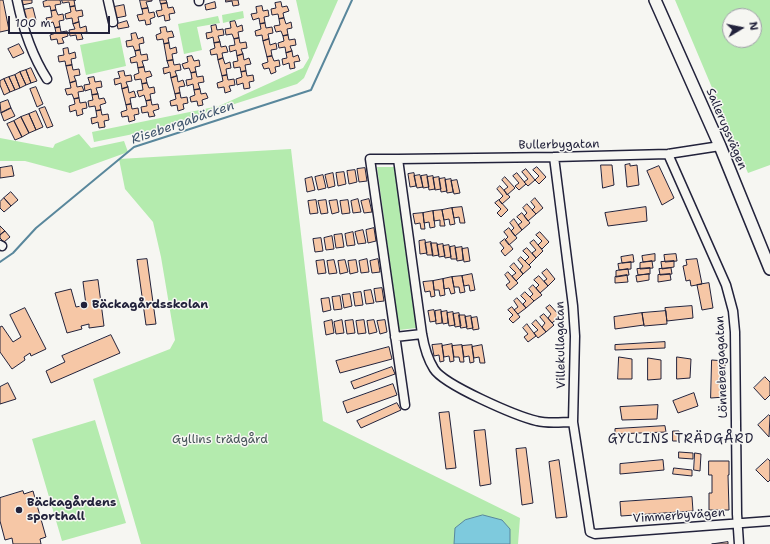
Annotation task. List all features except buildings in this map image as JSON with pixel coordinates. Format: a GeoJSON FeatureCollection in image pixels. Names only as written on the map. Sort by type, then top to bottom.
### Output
{"type":"FeatureCollection","features":[{"type":"Feature","properties":{"kind":"main road","name":"Sallerupsvägen"},"geometry":{"type":"LineString","coordinates":[[655,0],[720,146],[770,269]]}},
{"type":"Feature","properties":{"kind":"street"},"geometry":{"type":"LineString","coordinates":[[17,0],[26,36],[34,56],[47,79]]}},
{"type":"Feature","properties":{"kind":"street"},"geometry":{"type":"LineString","coordinates":[[108,0],[113,22]]}},
{"type":"Feature","properties":{"kind":"street","name":"Bullerbygatan"},"geometry":{"type":"LineString","coordinates":[[405,405],[370,159],[668,154],[720,146]]}},
{"type":"Feature","properties":{"kind":"street","name":"Lönnebergagatan"},"geometry":{"type":"LineString","coordinates":[[668,154],[726,285],[733,311],[735,332],[737,524],[739,544]]}},
{"type":"Feature","properties":{"kind":"street","name":"Villekullagatan"},"geometry":{"type":"LineString","coordinates":[[554,157],[573,306],[575,336],[573,422],[590,532]]}},
{"type":"Feature","properties":{"kind":"street"},"geometry":{"type":"LineString","coordinates":[[398,159],[422,334],[429,360],[434,370],[445,380],[460,388],[537,422],[573,422]]}},
{"type":"Feature","properties":{"kind":"street"},"geometry":{"type":"LineString","coordinates":[[395,337],[422,334]]}},
{"type":"Feature","properties":{"kind":"street","name":"Vimmerbyvägen"},"geometry":{"type":"LineString","coordinates":[[590,532],[595,534],[770,521]]}},
{"type":"Feature","properties":{"kind":"green space"},"geometry":{"type":"Polygon","coordinates":[[[296,0],[338,0],[304,78],[297,84],[153,130],[94,142],[92,132],[219,106],[303,68],[309,58],[296,0]]]}},
{"type":"Feature","properties":{"kind":"green space"},"geometry":{"type":"Polygon","coordinates":[[[675,0],[770,0],[770,165],[748,173],[675,0]]]}},
{"type":"Feature","properties":{"kind":"green space"},"geometry":{"type":"Polygon","coordinates":[[[243,11],[244,18],[223,23],[222,15],[243,11]]]}},
{"type":"Feature","properties":{"kind":"green space"},"geometry":{"type":"Polygon","coordinates":[[[218,16],[220,23],[197,27],[202,50],[184,54],[178,24],[218,16]]]}},
{"type":"Feature","properties":{"kind":"green space"},"geometry":{"type":"Polygon","coordinates":[[[120,37],[126,66],[86,75],[80,45],[120,37]]]}},
{"type":"Feature","properties":{"kind":"green space"},"geometry":{"type":"Polygon","coordinates":[[[79,134],[91,148],[124,141],[128,152],[70,173],[25,161],[0,161],[0,138],[53,148],[55,144],[79,134]]]}},
{"type":"Feature","properties":{"kind":"green space","name":"Gyllins trädgård"},"geometry":{"type":"Polygon","coordinates":[[[291,149],[323,421],[520,518],[518,544],[141,544],[93,379],[170,349],[175,340],[161,257],[153,222],[125,189],[119,159],[291,149]]]}},
{"type":"Feature","properties":{"kind":"green space"},"geometry":{"type":"Polygon","coordinates":[[[377,167],[394,167],[416,328],[399,330],[377,167]]]}},
{"type":"Feature","properties":{"kind":"green space"},"geometry":{"type":"Polygon","coordinates":[[[95,420],[126,523],[62,541],[32,439],[95,420]]]}},
{"type":"Feature","properties":{"kind":"water"},"geometry":{"type":"Polygon","coordinates":[[[483,515],[502,520],[510,529],[510,544],[454,544],[455,528],[465,520],[483,515]]]}},
{"type":"Feature","properties":{"kind":"waterway","name":"Risebergabäcken"},"geometry":{"type":"LineString","coordinates":[[0,262],[13,253],[36,228],[134,147],[311,90],[352,0]]}},
{"type":"Feature","properties":{"kind":"place","name":"Bäckagårdsskolan"},"geometry":{"type":"Point","coordinates":[84,305]}},
{"type":"Feature","properties":{"kind":"place","name":"Bäckagårdens sporthall"},"geometry":{"type":"Point","coordinates":[19,510]}},
{"type":"Feature","properties":{"kind":"district","name":"GYLLINS TRÄDGÅRD"},"geometry":{"type":"Point","coordinates":[681,440]}}]}
